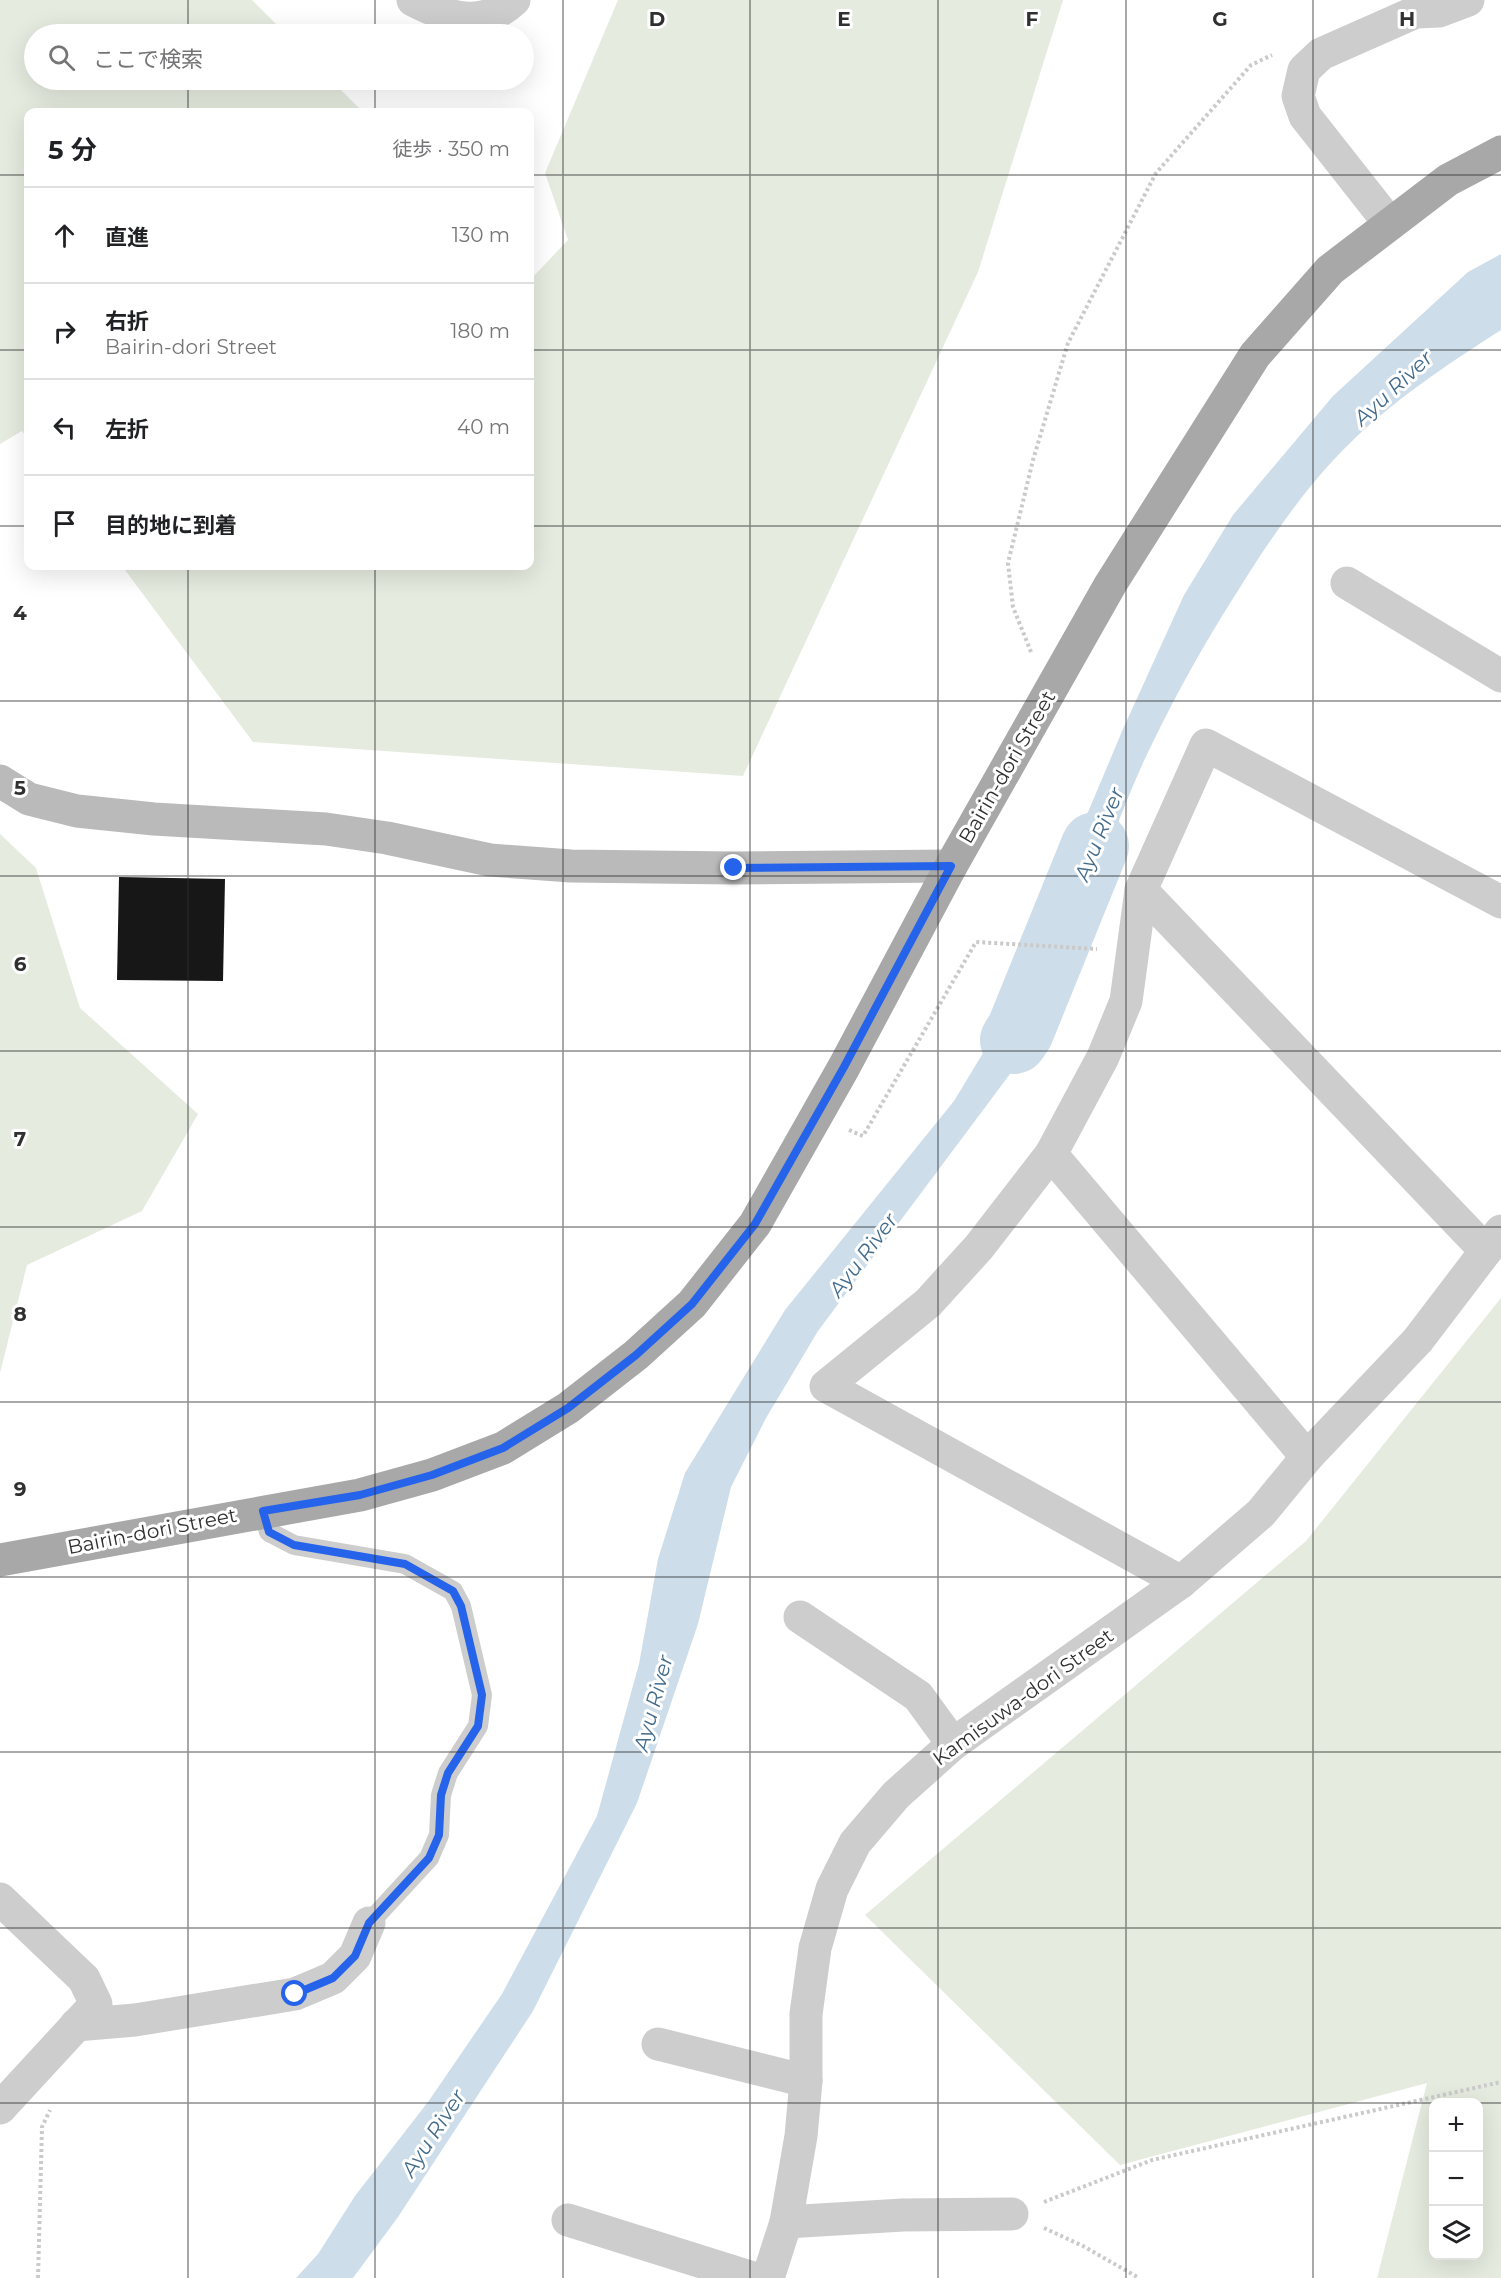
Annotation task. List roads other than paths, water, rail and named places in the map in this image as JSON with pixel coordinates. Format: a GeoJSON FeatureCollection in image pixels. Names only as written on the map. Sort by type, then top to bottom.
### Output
{"type":"FeatureCollection","features":[{"type":"Feature","properties":{"kind":"main road","name":"Bairin-dori Street"},"geometry":{"type":"LineString","coordinates":[[0,1560],[360,1495],[432,1475],[503,1448],[568,1408],[636,1355],[692,1304],[755,1224],[844,1067],[951,866],[1110,585],[1255,355],[1330,270],[1448,180],[1501,152]]}},
{"type":"Feature","properties":{"kind":"street"},"geometry":{"type":"LineString","coordinates":[[413,0],[439,13],[461,20],[484,18],[505,9],[514,0]]}},
{"type":"Feature","properties":{"kind":"street"},"geometry":{"type":"LineString","coordinates":[[1390,224],[1305,116],[1298,96],[1304,70],[1321,54],[1416,12],[1439,11],[1468,0]]}},
{"type":"Feature","properties":{"kind":"street"},"geometry":{"type":"LineString","coordinates":[[1347,584],[1501,676]]}},
{"type":"Feature","properties":{"kind":"street"},"geometry":{"type":"LineString","coordinates":[[1181,1582],[826,1386],[928,1303],[979,1247],[1050,1154],[1103,1057],[1126,1000],[1141,890],[1206,745],[1501,902]]}},
{"type":"Feature","properties":{"kind":"street"},"geometry":{"type":"LineString","coordinates":[[0,781],[29,799],[77,811],[154,819],[326,829],[387,838],[502,861],[594,867],[951,866]]}},
{"type":"Feature","properties":{"kind":"street"},"geometry":{"type":"LineString","coordinates":[[1141,890],[1494,1241]]}},
{"type":"Feature","properties":{"kind":"street"},"geometry":{"type":"LineString","coordinates":[[1050,1154],[1307,1457]]}},
{"type":"Feature","properties":{"kind":"street","name":"Kamisuwa-dori Street"},"geometry":{"type":"LineString","coordinates":[[768,2278],[786,2222],[801,2136],[806,2081],[806,2014],[815,1948],[832,1889],[855,1843],[896,1796],[953,1744],[1181,1582],[1262,1513],[1307,1457],[1418,1340],[1494,1241]]}},
{"type":"Feature","properties":{"kind":"street"},"geometry":{"type":"LineString","coordinates":[[800,1617],[918,1696],[953,1744]]}},
{"type":"Feature","properties":{"kind":"street"},"geometry":{"type":"LineString","coordinates":[[0,1899],[84,1979],[96,2004],[0,2108]]}},
{"type":"Feature","properties":{"kind":"street"},"geometry":{"type":"LineString","coordinates":[[76,2025],[135,2020],[295,1994],[333,1978],[355,1956],[369,1923]]}},
{"type":"Feature","properties":{"kind":"street"},"geometry":{"type":"LineString","coordinates":[[658,2044],[806,2081]]}},
{"type":"Feature","properties":{"kind":"street"},"geometry":{"type":"LineString","coordinates":[[786,2222],[903,2215],[1012,2214]]}},
{"type":"Feature","properties":{"kind":"street"},"geometry":{"type":"LineString","coordinates":[[568,2220],[753,2278]]}},
{"type":"Feature","properties":{"kind":"lane"},"geometry":{"type":"LineString","coordinates":[[263,1511],[269,1532],[294,1545],[405,1564],[453,1591],[461,1606],[482,1695],[478,1726],[448,1773],[441,1795],[439,1835],[429,1858],[369,1923]]}},
{"type":"Feature","properties":{"kind":"water"},"geometry":{"type":"Polygon","coordinates":[[[1501,254],[1501,330],[1438,371],[1360,433],[1327,467],[1300,500],[1262,553],[1227,608],[1172,704],[1131,790],[1077,934],[1038,931],[1123,729],[1184,595],[1233,515],[1333,396],[1468,272],[1501,254]]]}},
{"type":"Feature","properties":{"kind":"water"},"geometry":{"type":"Polygon","coordinates":[[[1032,953],[1073,955],[1052,1014],[1042,1031],[818,1331],[766,1418],[731,1487],[698,1624],[637,1803],[533,2011],[398,2217],[353,2278],[296,2278],[318,2254],[355,2196],[428,2102],[502,1994],[597,1816],[639,1664],[658,1559],[685,1473],[785,1310],[954,1101],[1000,1025],[1032,953]]]}},
{"type":"Feature","properties":{"kind":"waterway","name":"Ayu River"},"geometry":{"type":"LineString","coordinates":[[1014,1040],[1020,1031],[1095,846]]}}]}
